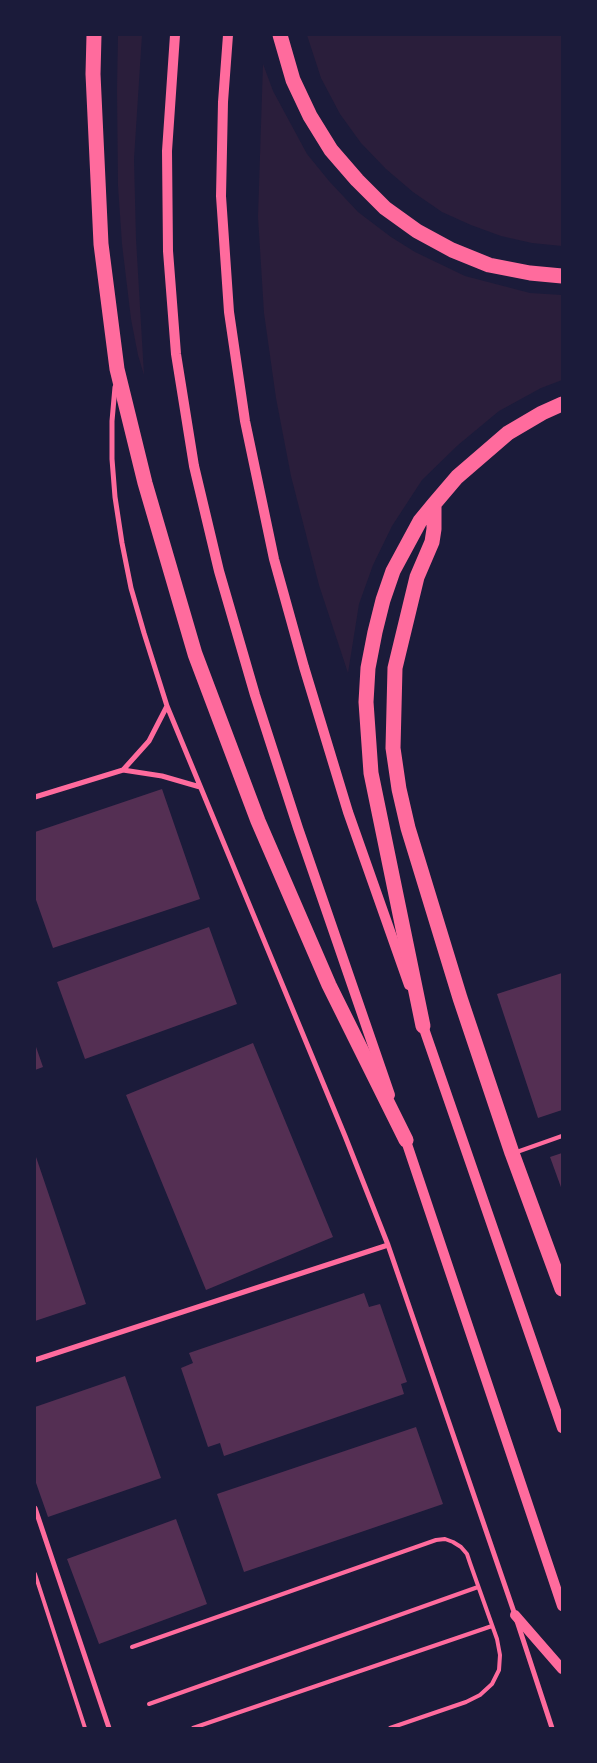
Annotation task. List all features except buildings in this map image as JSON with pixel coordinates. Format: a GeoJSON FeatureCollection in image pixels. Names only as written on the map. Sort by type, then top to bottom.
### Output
{"type":"FeatureCollection","features":[{"type":"Feature","properties":{"kind":"highway"},"geometry":{"type":"LineString","coordinates":[[94,35],[93,74],[101,244],[117,369],[145,483],[195,654],[258,821],[329,985],[406,1140]]}},
{"type":"Feature","properties":{"kind":"highway"},"geometry":{"type":"LineString","coordinates":[[280,35],[293,80],[310,116],[331,150],[356,180],[385,208],[417,231],[452,250],[489,265],[530,273],[562,276]]}},
{"type":"Feature","properties":{"kind":"highway"},"geometry":{"type":"LineString","coordinates":[[423,1026],[371,773],[367,734],[368,668],[383,600],[393,571],[406,544],[420,521],[457,477],[508,433],[542,413],[562,404]]}},
{"type":"Feature","properties":{"kind":"highway"},"geometry":{"type":"LineString","coordinates":[[434,504],[432,542],[417,577],[396,668],[393,748],[399,789],[408,828],[460,998],[512,1154],[562,1289]]}},
{"type":"Feature","properties":{"kind":"main road"},"geometry":{"type":"LineString","coordinates":[[175,35],[167,151],[168,251],[176,354],[194,466],[219,571],[254,695],[562,1606]]}},
{"type":"Feature","properties":{"kind":"main road"},"geometry":{"type":"LineString","coordinates":[[228,35],[223,102],[222,196],[229,312],[245,421],[274,559],[304,667],[348,812],[562,1428]]}},
{"type":"Feature","properties":{"kind":"main road"},"geometry":{"type":"LineString","coordinates":[[515,1615],[562,1669]]}},
{"type":"Feature","properties":{"kind":"street"},"geometry":{"type":"LineString","coordinates":[[117,369],[112,421],[115,497],[131,588],[144,633],[168,706],[200,787],[345,1136],[388,1245],[552,1728]]}},
{"type":"Feature","properties":{"kind":"street"},"geometry":{"type":"LineString","coordinates":[[123,770],[148,740],[168,706]]}},
{"type":"Feature","properties":{"kind":"street"},"geometry":{"type":"LineString","coordinates":[[35,797],[123,770],[162,776],[200,787]]}},
{"type":"Feature","properties":{"kind":"street"},"geometry":{"type":"LineString","coordinates":[[35,1360],[388,1245]]}},
{"type":"Feature","properties":{"kind":"street"},"geometry":{"type":"LineString","coordinates":[[35,1508],[109,1728]]}},
{"type":"Feature","properties":{"kind":"lane"},"geometry":{"type":"LineString","coordinates":[[512,1154],[562,1136]]}},
{"type":"Feature","properties":{"kind":"lane"},"geometry":{"type":"LineString","coordinates":[[132,1647],[436,1540],[444,1539],[454,1542],[467,1554],[500,1655],[499,1670],[492,1684],[480,1695],[466,1702],[390,1728]]}},
{"type":"Feature","properties":{"kind":"lane"},"geometry":{"type":"LineString","coordinates":[[35,1574],[85,1728]]}},
{"type":"Feature","properties":{"kind":"lane"},"geometry":{"type":"LineString","coordinates":[[149,1704],[478,1587]]}},
{"type":"Feature","properties":{"kind":"lane"},"geometry":{"type":"LineString","coordinates":[[193,1728],[492,1626]]}},
{"type":"Feature","properties":{"kind":"shaded area"},"geometry":{"type":"Polygon","coordinates":[[[118,35],[142,35],[134,159],[136,239],[144,375],[131,319],[122,244],[118,186],[118,35]]]}},
{"type":"Feature","properties":{"kind":"shaded area"},"geometry":{"type":"Polygon","coordinates":[[[307,35],[562,35],[562,246],[532,243],[501,236],[442,212],[413,192],[386,169],[361,143],[340,114],[321,78],[307,35]]]}},
{"type":"Feature","properties":{"kind":"shaded area"},"geometry":{"type":"Polygon","coordinates":[[[263,64],[273,91],[307,154],[358,212],[391,237],[415,252],[465,276],[530,293],[562,295],[562,380],[541,388],[499,411],[458,445],[422,480],[392,526],[373,565],[359,604],[348,673],[319,585],[291,476],[276,398],[264,313],[258,217],[263,64]]]}}]}
